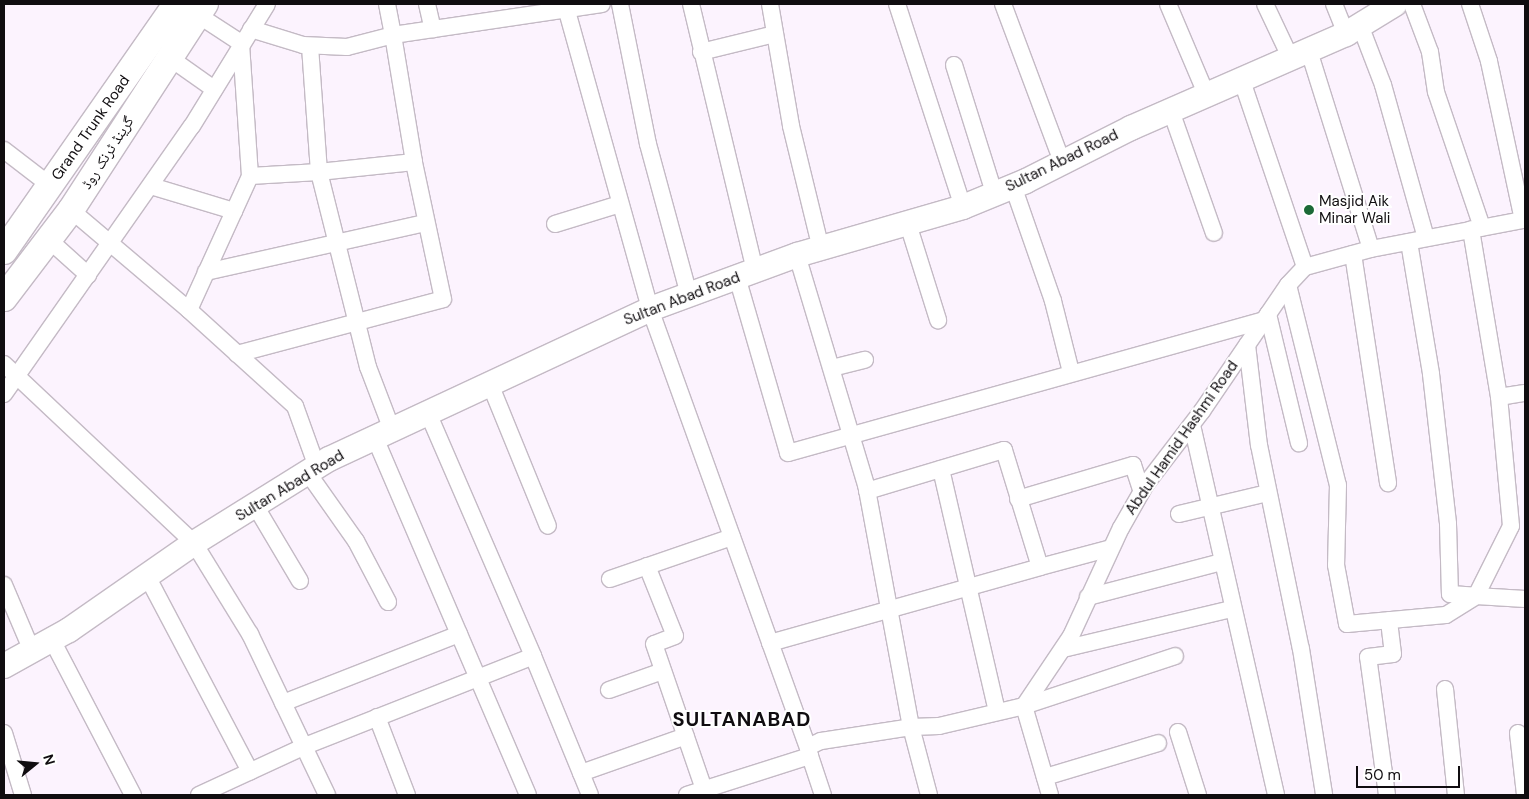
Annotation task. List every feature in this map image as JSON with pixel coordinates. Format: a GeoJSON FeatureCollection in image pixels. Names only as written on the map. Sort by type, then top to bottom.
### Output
{"type":"FeatureCollection","features":[{"type":"Feature","properties":{"kind":"main road","name":"Grand Trunk Road"},"geometry":{"type":"LineString","coordinates":[[4,250],[146,48],[181,8]]}},
{"type":"Feature","properties":{"kind":"main road","name":"گرینڈ ٹرنک روڈ"},"geometry":{"type":"LineString","coordinates":[[4,298],[71,210],[169,60],[181,8]]}},
{"type":"Feature","properties":{"kind":"main road"},"geometry":{"type":"LineString","coordinates":[[146,48],[169,60]]}},
{"type":"Feature","properties":{"kind":"street"},"geometry":{"type":"LineString","coordinates":[[4,394],[151,186],[214,90],[267,4]]}},
{"type":"Feature","properties":{"kind":"street"},"geometry":{"type":"LineString","coordinates":[[237,354],[443,299],[414,162],[387,4]]}},
{"type":"Feature","properties":{"kind":"street"},"geometry":{"type":"LineString","coordinates":[[427,4],[433,29]]}},
{"type":"Feature","properties":{"kind":"street"},"geometry":{"type":"LineString","coordinates":[[251,29],[310,46],[347,47],[393,35],[566,7],[602,4]]}},
{"type":"Feature","properties":{"kind":"street"},"geometry":{"type":"LineString","coordinates":[[620,4],[648,144],[689,294]]}},
{"type":"Feature","properties":{"kind":"street"},"geometry":{"type":"LineString","coordinates":[[691,4],[746,274],[788,452],[852,436],[1265,318],[1298,443]]}},
{"type":"Feature","properties":{"kind":"street"},"geometry":{"type":"LineString","coordinates":[[770,4],[791,126],[821,248]]}},
{"type":"Feature","properties":{"kind":"street"},"geometry":{"type":"LineString","coordinates":[[897,4],[963,207]]}},
{"type":"Feature","properties":{"kind":"street"},"geometry":{"type":"LineString","coordinates":[[1004,4],[1062,162]]}},
{"type":"Feature","properties":{"kind":"street"},"geometry":{"type":"LineString","coordinates":[[1168,4],[1207,96]]}},
{"type":"Feature","properties":{"kind":"street"},"geometry":{"type":"LineString","coordinates":[[1265,4],[1300,55],[1371,249]]}},
{"type":"Feature","properties":{"kind":"street"},"geometry":{"type":"LineString","coordinates":[[1334,4],[1353,30],[1383,85],[1426,238]]}},
{"type":"Feature","properties":{"kind":"street","name":"Sultan Abad Road"},"geometry":{"type":"LineString","coordinates":[[4,666],[42,645],[194,543],[256,507],[312,470],[383,434],[650,309],[796,255],[963,207],[1004,190],[1171,111],[1353,30],[1394,4]]}},
{"type":"Feature","properties":{"kind":"street"},"geometry":{"type":"LineString","coordinates":[[1288,284],[1338,485],[1336,565],[1347,624],[1446,615],[1476,596],[1518,525],[1477,228],[1436,92],[1430,52],[1412,4]]}},
{"type":"Feature","properties":{"kind":"street"},"geometry":{"type":"LineString","coordinates":[[1242,81],[1305,268],[1371,249],[1477,228],[1524,224],[1489,60],[1470,4]]}},
{"type":"Feature","properties":{"kind":"street"},"geometry":{"type":"LineString","coordinates":[[566,7],[650,309],[809,751],[823,795]]}},
{"type":"Feature","properties":{"kind":"street"},"geometry":{"type":"LineString","coordinates":[[181,8],[241,44]]}},
{"type":"Feature","properties":{"kind":"street"},"geometry":{"type":"LineString","coordinates":[[701,52],[775,34]]}},
{"type":"Feature","properties":{"kind":"street"},"geometry":{"type":"LineString","coordinates":[[189,310],[250,176],[241,44]]}},
{"type":"Feature","properties":{"kind":"street"},"geometry":{"type":"LineString","coordinates":[[310,46],[319,172],[383,434],[459,634],[528,795]]}},
{"type":"Feature","properties":{"kind":"street"},"geometry":{"type":"LineString","coordinates":[[169,60],[214,90]]}},
{"type":"Feature","properties":{"kind":"street"},"geometry":{"type":"LineString","coordinates":[[954,65],[1004,190],[1053,301],[1071,372]]}},
{"type":"Feature","properties":{"kind":"street"},"geometry":{"type":"LineString","coordinates":[[1171,111],[1214,233]]}},
{"type":"Feature","properties":{"kind":"street"},"geometry":{"type":"LineString","coordinates":[[4,150],[50,186]]}},
{"type":"Feature","properties":{"kind":"street"},"geometry":{"type":"LineString","coordinates":[[250,176],[319,172],[414,162]]}},
{"type":"Feature","properties":{"kind":"street"},"geometry":{"type":"LineString","coordinates":[[151,186],[234,212]]}},
{"type":"Feature","properties":{"kind":"street"},"geometry":{"type":"LineString","coordinates":[[555,224],[620,204]]}},
{"type":"Feature","properties":{"kind":"street"},"geometry":{"type":"LineString","coordinates":[[71,210],[189,310],[295,406],[312,470],[356,541],[388,602]]}},
{"type":"Feature","properties":{"kind":"street"},"geometry":{"type":"LineString","coordinates":[[206,272],[426,223]]}},
{"type":"Feature","properties":{"kind":"street"},"geometry":{"type":"LineString","coordinates":[[908,224],[938,320]]}},
{"type":"Feature","properties":{"kind":"street"},"geometry":{"type":"LineString","coordinates":[[48,240],[88,275]]}},
{"type":"Feature","properties":{"kind":"street"},"geometry":{"type":"LineString","coordinates":[[1409,242],[1432,383],[1448,524],[1450,594],[1525,599]]}},
{"type":"Feature","properties":{"kind":"street"},"geometry":{"type":"LineString","coordinates":[[1353,254],[1388,483]]}},
{"type":"Feature","properties":{"kind":"street"},"geometry":{"type":"LineString","coordinates":[[796,255],[832,368],[867,491],[912,727],[929,795]]}},
{"type":"Feature","properties":{"kind":"street","name":"Abdul Hamid Hashmi Road"},"geometry":{"type":"LineString","coordinates":[[1024,706],[1063,649],[1111,548],[1142,492],[1192,425],[1288,284],[1305,268]]}},
{"type":"Feature","properties":{"kind":"street"},"geometry":{"type":"LineString","coordinates":[[1247,345],[1268,493],[1302,650],[1324,795]]}},
{"type":"Feature","properties":{"kind":"street"},"geometry":{"type":"LineString","coordinates":[[832,368],[865,360]]}},
{"type":"Feature","properties":{"kind":"street"},"geometry":{"type":"LineString","coordinates":[[4,364],[18,375],[194,543],[250,634],[327,795]]}},
{"type":"Feature","properties":{"kind":"street"},"geometry":{"type":"LineString","coordinates":[[490,384],[548,526]]}},
{"type":"Feature","properties":{"kind":"street"},"geometry":{"type":"LineString","coordinates":[[1499,397],[1525,393]]}},
{"type":"Feature","properties":{"kind":"street"},"geometry":{"type":"LineString","coordinates":[[428,413],[533,656],[590,795]]}},
{"type":"Feature","properties":{"kind":"street"},"geometry":{"type":"LineString","coordinates":[[1192,425],[1208,506],[1276,795]]}},
{"type":"Feature","properties":{"kind":"street"},"geometry":{"type":"LineString","coordinates":[[867,491],[1004,450],[1040,567]]}},
{"type":"Feature","properties":{"kind":"street"},"geometry":{"type":"LineString","coordinates":[[1018,499],[1133,465],[1142,492]]}},
{"type":"Feature","properties":{"kind":"street"},"geometry":{"type":"LineString","coordinates":[[941,469],[997,712]]}},
{"type":"Feature","properties":{"kind":"street"},"geometry":{"type":"LineString","coordinates":[[1179,514],[1268,493]]}},
{"type":"Feature","properties":{"kind":"street"},"geometry":{"type":"LineString","coordinates":[[256,507],[300,581]]}},
{"type":"Feature","properties":{"kind":"street"},"geometry":{"type":"LineString","coordinates":[[610,579],[732,537]]}},
{"type":"Feature","properties":{"kind":"street"},"geometry":{"type":"LineString","coordinates":[[770,643],[1111,548]]}},
{"type":"Feature","properties":{"kind":"street"},"geometry":{"type":"LineString","coordinates":[[1088,597],[1221,562]]}},
{"type":"Feature","properties":{"kind":"street"},"geometry":{"type":"LineString","coordinates":[[647,566],[675,636],[654,644],[705,792]]}},
{"type":"Feature","properties":{"kind":"street"},"geometry":{"type":"LineString","coordinates":[[147,576],[250,771]]}},
{"type":"Feature","properties":{"kind":"street"},"geometry":{"type":"LineString","coordinates":[[4,585],[133,795]]}},
{"type":"Feature","properties":{"kind":"street"},"geometry":{"type":"LineString","coordinates":[[1063,649],[1232,609]]}},
{"type":"Feature","properties":{"kind":"street"},"geometry":{"type":"LineString","coordinates":[[1387,795],[1368,657],[1393,654],[1389,620]]}},
{"type":"Feature","properties":{"kind":"street"},"geometry":{"type":"LineString","coordinates":[[283,703],[459,634]]}},
{"type":"Feature","properties":{"kind":"street"},"geometry":{"type":"LineString","coordinates":[[199,795],[304,746],[533,656]]}},
{"type":"Feature","properties":{"kind":"street"},"geometry":{"type":"LineString","coordinates":[[687,795],[705,792],[809,751],[912,727],[939,726],[1024,706],[1175,656]]}},
{"type":"Feature","properties":{"kind":"street"},"geometry":{"type":"LineString","coordinates":[[609,690],[664,671]]}},
{"type":"Feature","properties":{"kind":"street"},"geometry":{"type":"LineString","coordinates":[[1445,689],[1456,795]]}},
{"type":"Feature","properties":{"kind":"street"},"geometry":{"type":"LineString","coordinates":[[1024,706],[1050,795]]}},
{"type":"Feature","properties":{"kind":"street"},"geometry":{"type":"LineString","coordinates":[[377,717],[407,795]]}},
{"type":"Feature","properties":{"kind":"street"},"geometry":{"type":"LineString","coordinates":[[1178,732],[1198,795]]}},
{"type":"Feature","properties":{"kind":"street"},"geometry":{"type":"LineString","coordinates":[[4,733],[23,795]]}},
{"type":"Feature","properties":{"kind":"street"},"geometry":{"type":"LineString","coordinates":[[1518,733],[1525,794]]}},
{"type":"Feature","properties":{"kind":"street"},"geometry":{"type":"LineString","coordinates":[[581,773],[686,736]]}},
{"type":"Feature","properties":{"kind":"street"},"geometry":{"type":"LineString","coordinates":[[1045,777],[1158,743]]}},
{"type":"Feature","properties":{"kind":"place","name":"Masjid Aik Minar Wali"},"geometry":{"type":"Point","coordinates":[1309,210]}},
{"type":"Feature","properties":{"kind":"district","name":"SULTANABAD"},"geometry":{"type":"Point","coordinates":[742,719]}}]}
